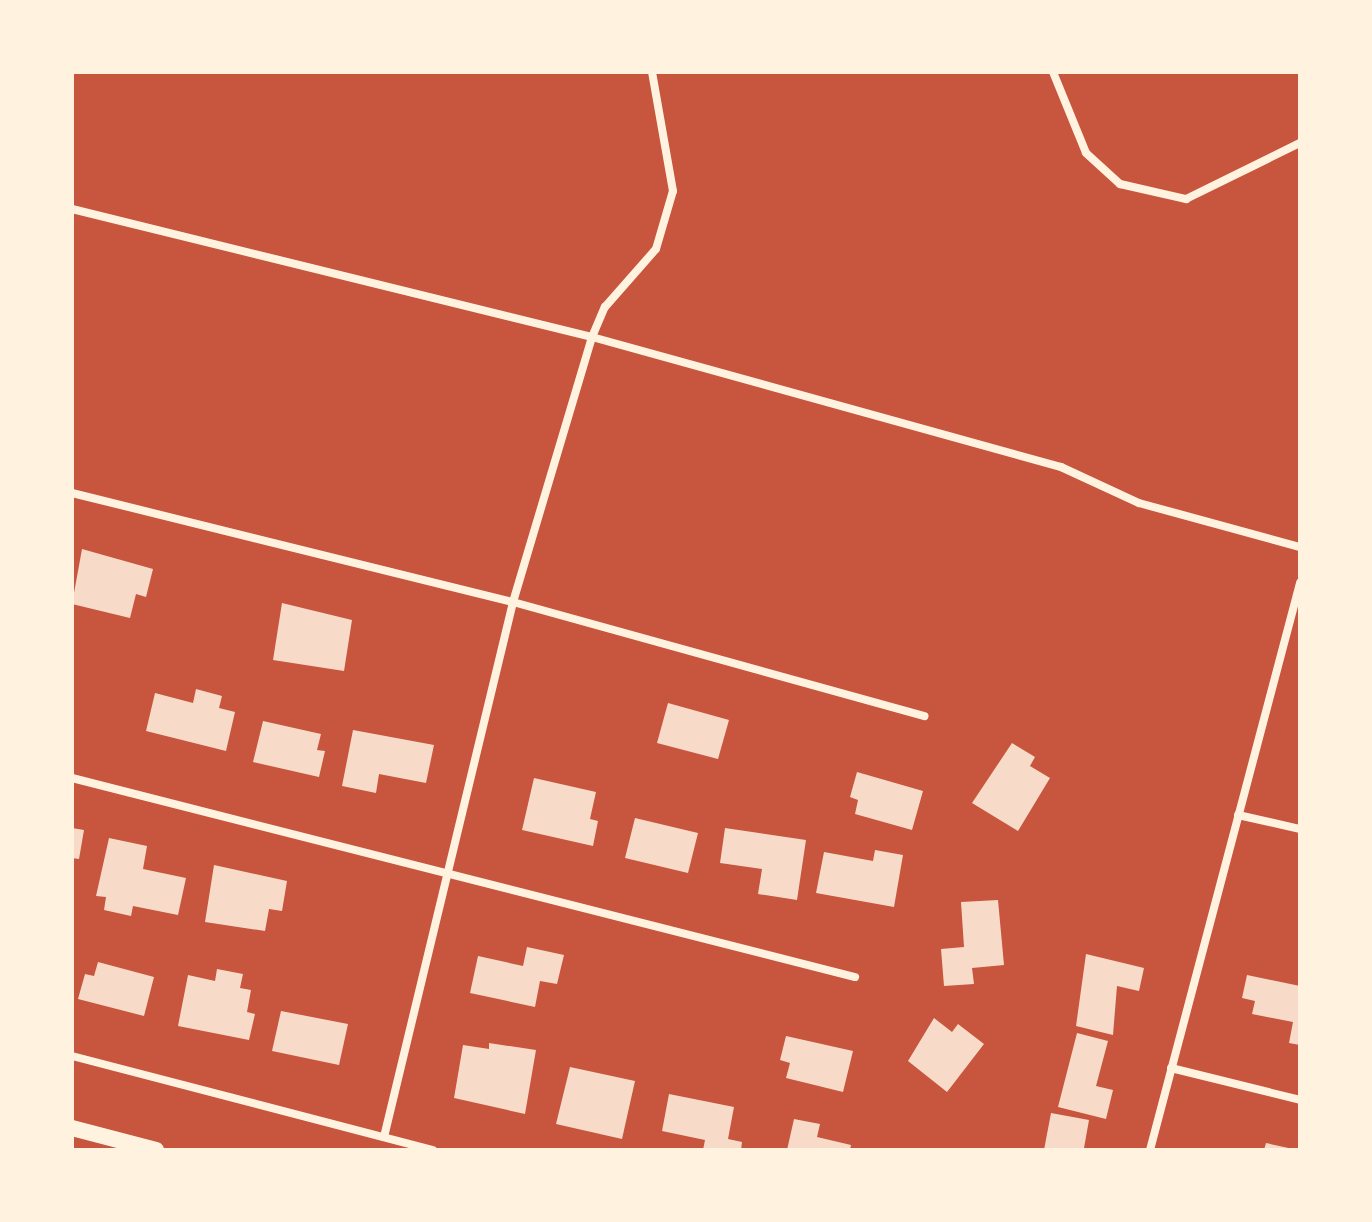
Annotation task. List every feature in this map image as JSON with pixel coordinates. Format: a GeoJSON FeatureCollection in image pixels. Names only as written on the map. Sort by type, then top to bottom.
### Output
{"type":"FeatureCollection","features":[{"type":"Feature","properties":{"kind":"main road"},"geometry":{"type":"LineString","coordinates":[[72,1128],[156,1150]]}},
{"type":"Feature","properties":{"kind":"street"},"geometry":{"type":"LineString","coordinates":[[384,1137],[513,602],[592,337],[605,307],[656,249],[673,191],[652,72]]}},
{"type":"Feature","properties":{"kind":"street"},"geometry":{"type":"LineString","coordinates":[[1053,72],[1086,153],[1120,184],[1186,199],[1300,143]]}},
{"type":"Feature","properties":{"kind":"street"},"geometry":{"type":"LineString","coordinates":[[72,209],[592,337],[756,386],[1061,467],[1139,503],[1300,547]]}},
{"type":"Feature","properties":{"kind":"street"},"geometry":{"type":"LineString","coordinates":[[72,493],[513,602],[924,716]]}},
{"type":"Feature","properties":{"kind":"street"},"geometry":{"type":"LineString","coordinates":[[1150,1150],[1300,583]]}},
{"type":"Feature","properties":{"kind":"street"},"geometry":{"type":"LineString","coordinates":[[72,778],[447,877],[855,977]]}},
{"type":"Feature","properties":{"kind":"street"},"geometry":{"type":"LineString","coordinates":[[1238,815],[1300,829]]}},
{"type":"Feature","properties":{"kind":"street"},"geometry":{"type":"LineString","coordinates":[[72,1056],[433,1150]]}},
{"type":"Feature","properties":{"kind":"street"},"geometry":{"type":"LineString","coordinates":[[1171,1068],[1300,1100]]}},
{"type":"Feature","properties":{"kind":"building"},"geometry":{"type":"Polygon","coordinates":[[[82,549],[153,569],[146,597],[136,594],[130,618],[72,604],[82,549]]]}},
{"type":"Feature","properties":{"kind":"building"},"geometry":{"type":"Polygon","coordinates":[[[282,603],[352,620],[344,671],[273,660],[282,603]]]}},
{"type":"Feature","properties":{"kind":"building"},"geometry":{"type":"Polygon","coordinates":[[[196,689],[222,696],[219,708],[235,712],[226,751],[146,731],[155,693],[193,703],[196,689]]]}},
{"type":"Feature","properties":{"kind":"building"},"geometry":{"type":"Polygon","coordinates":[[[668,703],[729,720],[718,759],[657,743],[668,703]]]}},
{"type":"Feature","properties":{"kind":"building"},"geometry":{"type":"Polygon","coordinates":[[[263,721],[321,734],[317,750],[325,751],[319,777],[253,762],[263,721]]]}},
{"type":"Feature","properties":{"kind":"building"},"geometry":{"type":"Polygon","coordinates":[[[353,730],[434,745],[426,783],[379,774],[376,793],[342,786],[353,730]]]}},
{"type":"Feature","properties":{"kind":"building"},"geometry":{"type":"Polygon","coordinates":[[[1012,743],[1035,757],[1030,766],[1050,778],[1018,831],[972,803],[1012,743]]]}},
{"type":"Feature","properties":{"kind":"building"},"geometry":{"type":"Polygon","coordinates":[[[857,772],[923,791],[912,830],[855,814],[858,800],[850,797],[857,772]]]}},
{"type":"Feature","properties":{"kind":"building"},"geometry":{"type":"Polygon","coordinates":[[[534,778],[596,792],[590,819],[598,821],[593,846],[522,830],[534,778]]]}},
{"type":"Feature","properties":{"kind":"building"},"geometry":{"type":"Polygon","coordinates":[[[635,818],[698,833],[688,873],[625,858],[635,818]]]}},
{"type":"Feature","properties":{"kind":"building"},"geometry":{"type":"Polygon","coordinates":[[[72,828],[84,830],[79,859],[72,858],[72,828]]]}},
{"type":"Feature","properties":{"kind":"building"},"geometry":{"type":"Polygon","coordinates":[[[725,828],[806,840],[797,900],[758,894],[762,869],[720,863],[725,828]]]}},
{"type":"Feature","properties":{"kind":"building"},"geometry":{"type":"Polygon","coordinates":[[[109,838],[147,846],[143,869],[186,878],[178,915],[133,906],[131,916],[104,910],[106,897],[96,896],[109,838]]]}},
{"type":"Feature","properties":{"kind":"building"},"geometry":{"type":"Polygon","coordinates":[[[875,850],[903,855],[894,907],[816,893],[824,852],[873,861],[875,850]]]}},
{"type":"Feature","properties":{"kind":"building"},"geometry":{"type":"Polygon","coordinates":[[[214,865],[287,881],[282,911],[269,909],[265,931],[205,922],[214,865]]]}},
{"type":"Feature","properties":{"kind":"building"},"geometry":{"type":"Polygon","coordinates":[[[998,900],[1004,965],[972,968],[974,984],[944,986],[941,949],[964,947],[961,902],[998,900]]]}},
{"type":"Feature","properties":{"kind":"building"},"geometry":{"type":"Polygon","coordinates":[[[527,947],[564,955],[557,984],[540,981],[535,1007],[470,993],[478,956],[523,966],[527,947]]]}},
{"type":"Feature","properties":{"kind":"building"},"geometry":{"type":"Polygon","coordinates":[[[1086,954],[1144,968],[1139,991],[1117,986],[1113,1035],[1076,1026],[1086,954]]]}},
{"type":"Feature","properties":{"kind":"building"},"geometry":{"type":"Polygon","coordinates":[[[98,962],[154,977],[144,1016],[78,999],[85,974],[94,976],[98,962]]]}},
{"type":"Feature","properties":{"kind":"building"},"geometry":{"type":"Polygon","coordinates":[[[217,969],[243,974],[240,988],[251,990],[247,1012],[255,1014],[249,1040],[178,1026],[188,975],[215,981],[217,969]]]}},
{"type":"Feature","properties":{"kind":"building"},"geometry":{"type":"Polygon","coordinates":[[[1247,975],[1300,986],[1300,1045],[1289,1043],[1293,1022],[1252,1014],[1255,1001],[1242,998],[1247,975]]]}},
{"type":"Feature","properties":{"kind":"building"},"geometry":{"type":"Polygon","coordinates":[[[281,1011],[348,1024],[339,1065],[272,1051],[281,1011]]]}},
{"type":"Feature","properties":{"kind":"building"},"geometry":{"type":"Polygon","coordinates":[[[934,1018],[952,1032],[958,1024],[984,1044],[947,1092],[908,1061],[934,1018]]]}},
{"type":"Feature","properties":{"kind":"building"},"geometry":{"type":"Polygon","coordinates":[[[1077,1033],[1108,1041],[1096,1086],[1113,1090],[1106,1119],[1058,1107],[1077,1033]]]}},
{"type":"Feature","properties":{"kind":"building"},"geometry":{"type":"Polygon","coordinates":[[[786,1036],[853,1051],[843,1092],[786,1078],[790,1063],[780,1060],[786,1036]]]}},
{"type":"Feature","properties":{"kind":"building"},"geometry":{"type":"Polygon","coordinates":[[[489,1043],[536,1050],[525,1114],[454,1098],[463,1045],[489,1049],[489,1043]]]}},
{"type":"Feature","properties":{"kind":"building"},"geometry":{"type":"Polygon","coordinates":[[[570,1067],[635,1081],[622,1139],[556,1124],[570,1067]]]}},
{"type":"Feature","properties":{"kind":"building"},"geometry":{"type":"Polygon","coordinates":[[[669,1094],[734,1107],[728,1139],[742,1142],[741,1150],[703,1150],[705,1140],[662,1131],[669,1094]]]}},
{"type":"Feature","properties":{"kind":"building"},"geometry":{"type":"Polygon","coordinates":[[[1051,1113],[1089,1120],[1084,1148],[1044,1150],[1051,1113]]]}},
{"type":"Feature","properties":{"kind":"building"},"geometry":{"type":"Polygon","coordinates":[[[794,1119],[820,1124],[817,1137],[851,1145],[850,1150],[787,1150],[794,1119]]]}},
{"type":"Feature","properties":{"kind":"building"},"geometry":{"type":"Polygon","coordinates":[[[1266,1143],[1293,1149],[1264,1150],[1266,1143]]]}}]}
